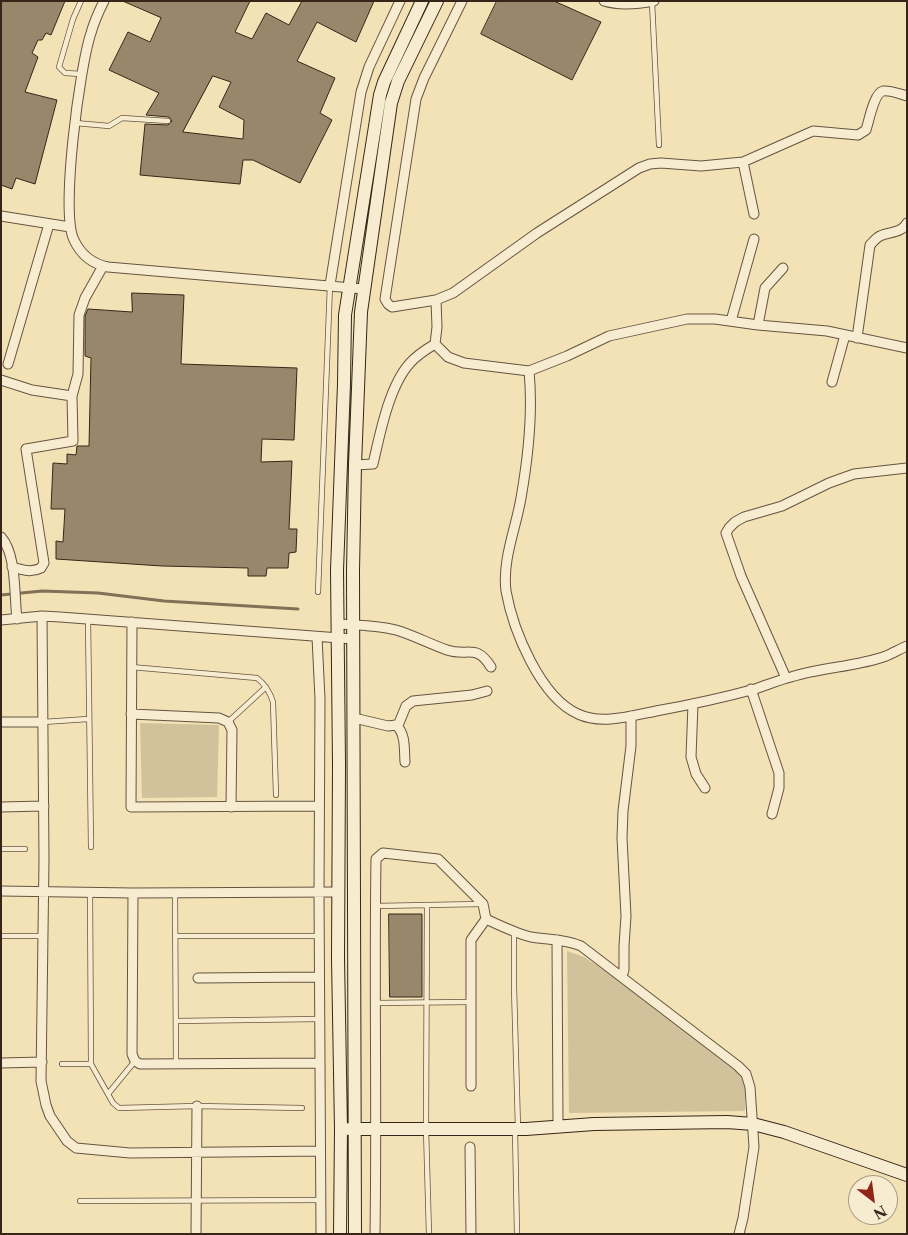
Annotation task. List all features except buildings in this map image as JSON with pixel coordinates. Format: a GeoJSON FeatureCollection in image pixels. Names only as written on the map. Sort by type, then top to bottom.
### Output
{"type":"FeatureCollection","features":[{"type":"Feature","properties":{"kind":"street"},"geometry":{"type":"LineString","coordinates":[[104,1],[90,34],[82,74],[70,177],[70,227],[73,239],[88,259],[97,265],[103,266],[364,289]]}},
{"type":"Feature","properties":{"kind":"street"},"geometry":{"type":"LineString","coordinates":[[330,286],[361,92],[369,67],[400,1]]}},
{"type":"Feature","properties":{"kind":"street"},"geometry":{"type":"LineString","coordinates":[[340,1234],[337,570],[345,315],[380,95],[384,82],[422,1]]}},
{"type":"Feature","properties":{"kind":"street"},"geometry":{"type":"LineString","coordinates":[[355,1234],[353,946],[354,465],[361,312],[391,103],[398,81],[437,1]]}},
{"type":"Feature","properties":{"kind":"street"},"geometry":{"type":"LineString","coordinates":[[462,1],[424,78],[416,99],[385,299],[392,307],[436,300],[453,293],[537,233],[639,168],[661,163],[701,166],[743,162],[813,131],[863,134],[879,93],[885,91],[907,96]]}},
{"type":"Feature","properties":{"kind":"street"},"geometry":{"type":"LineString","coordinates":[[604,1],[612,4],[653,2]]}},
{"type":"Feature","properties":{"kind":"street"},"geometry":{"type":"LineString","coordinates":[[743,162],[754,214]]}},
{"type":"Feature","properties":{"kind":"street"},"geometry":{"type":"LineString","coordinates":[[1,216],[70,227]]}},
{"type":"Feature","properties":{"kind":"street"},"geometry":{"type":"LineString","coordinates":[[857,338],[870,245],[878,237],[905,227],[907,223]]}},
{"type":"Feature","properties":{"kind":"street"},"geometry":{"type":"LineString","coordinates":[[8,364],[48,224]]}},
{"type":"Feature","properties":{"kind":"street"},"geometry":{"type":"LineString","coordinates":[[731,321],[754,239]]}},
{"type":"Feature","properties":{"kind":"street"},"geometry":{"type":"LineString","coordinates":[[12,571],[35,571],[41,568],[44,563],[26,449],[73,440],[72,396],[78,374],[79,315],[85,298],[103,266]]}},
{"type":"Feature","properties":{"kind":"street"},"geometry":{"type":"LineString","coordinates":[[758,325],[765,288],[783,268]]}},
{"type":"Feature","properties":{"kind":"street"},"geometry":{"type":"LineString","coordinates":[[354,465],[373,464],[387,410],[400,377],[409,363],[434,344],[437,327],[436,300]]}},
{"type":"Feature","properties":{"kind":"street"},"geometry":{"type":"LineString","coordinates":[[434,344],[448,358],[464,363],[528,370],[567,356],[609,336],[687,319],[715,319],[826,331],[907,348]]}},
{"type":"Feature","properties":{"kind":"street"},"geometry":{"type":"LineString","coordinates":[[832,382],[845,335]]}},
{"type":"Feature","properties":{"kind":"street"},"geometry":{"type":"LineString","coordinates":[[528,370],[531,397],[522,489],[506,567],[506,590],[514,618],[530,660],[543,683],[561,705],[578,714],[594,719],[631,716],[693,704],[786,678],[886,656],[907,646]]}},
{"type":"Feature","properties":{"kind":"street"},"geometry":{"type":"LineString","coordinates":[[1,380],[32,390],[72,396]]}},
{"type":"Feature","properties":{"kind":"street"},"geometry":{"type":"LineString","coordinates":[[786,678],[741,576],[726,533],[729,528],[744,517],[782,506],[829,483],[854,474],[907,468]]}},
{"type":"Feature","properties":{"kind":"street"},"geometry":{"type":"LineString","coordinates":[[1,537],[5,541],[11,558],[16,615]]}},
{"type":"Feature","properties":{"kind":"street"},"geometry":{"type":"LineString","coordinates":[[1,620],[16,615],[42,616],[353,639]]}},
{"type":"Feature","properties":{"kind":"street"},"geometry":{"type":"LineString","coordinates":[[42,616],[44,891],[41,1082],[50,1116],[68,1141],[76,1148],[130,1153],[320,1151]]}},
{"type":"Feature","properties":{"kind":"street"},"geometry":{"type":"LineString","coordinates":[[132,622],[131,807],[319,806]]}},
{"type":"Feature","properties":{"kind":"street"},"geometry":{"type":"LineString","coordinates":[[338,624],[353,624],[397,630],[450,651],[476,653],[485,657],[491,667]]}},
{"type":"Feature","properties":{"kind":"street"},"geometry":{"type":"LineString","coordinates":[[317,637],[320,699],[318,892],[321,1234]]}},
{"type":"Feature","properties":{"kind":"street"},"geometry":{"type":"LineString","coordinates":[[751,689],[779,773],[779,788],[772,814]]}},
{"type":"Feature","properties":{"kind":"street"},"geometry":{"type":"LineString","coordinates":[[354,718],[388,726],[396,725],[406,706],[413,701],[472,695],[486,690]]}},
{"type":"Feature","properties":{"kind":"street"},"geometry":{"type":"LineString","coordinates":[[693,704],[691,757],[696,774],[705,788]]}},
{"type":"Feature","properties":{"kind":"street"},"geometry":{"type":"LineString","coordinates":[[131,714],[219,718],[228,722],[232,730],[231,806]]}},
{"type":"Feature","properties":{"kind":"street"},"geometry":{"type":"LineString","coordinates":[[622,976],[624,970],[626,916],[622,838],[623,811],[631,752],[631,716]]}},
{"type":"Feature","properties":{"kind":"street"},"geometry":{"type":"LineString","coordinates":[[1,722],[43,722]]}},
{"type":"Feature","properties":{"kind":"street"},"geometry":{"type":"LineString","coordinates":[[396,725],[401,729],[403,735],[405,762]]}},
{"type":"Feature","properties":{"kind":"street"},"geometry":{"type":"LineString","coordinates":[[1,807],[44,806]]}},
{"type":"Feature","properties":{"kind":"street"},"geometry":{"type":"LineString","coordinates":[[375,1234],[377,1129],[375,906],[376,859],[383,852],[438,859],[483,904],[486,919],[472,940],[470,1086]]}},
{"type":"Feature","properties":{"kind":"street"},"geometry":{"type":"LineString","coordinates":[[1,891],[133,893],[338,892]]}},
{"type":"Feature","properties":{"kind":"street"},"geometry":{"type":"LineString","coordinates":[[133,893],[132,1054],[135,1061],[140,1064],[319,1063]]}},
{"type":"Feature","properties":{"kind":"street"},"geometry":{"type":"LineString","coordinates":[[486,919],[514,932],[533,937],[572,942],[581,946],[746,1074],[750,1087],[754,1147],[739,1234]]}},
{"type":"Feature","properties":{"kind":"street"},"geometry":{"type":"LineString","coordinates":[[557,940],[558,1126]]}},
{"type":"Feature","properties":{"kind":"street"},"geometry":{"type":"LineString","coordinates":[[198,978],[319,978]]}},
{"type":"Feature","properties":{"kind":"street"},"geometry":{"type":"LineString","coordinates":[[1,1063],[42,1062]]}},
{"type":"Feature","properties":{"kind":"street"},"geometry":{"type":"LineString","coordinates":[[196,1234],[197,1106]]}},
{"type":"Feature","properties":{"kind":"street"},"geometry":{"type":"LineString","coordinates":[[341,1129],[516,1129],[613,1123],[727,1122],[753,1124],[784,1132],[907,1175]]}},
{"type":"Feature","properties":{"kind":"street"},"geometry":{"type":"LineString","coordinates":[[470,1147],[471,1234]]}},
{"type":"Feature","properties":{"kind":"lane"},"geometry":{"type":"LineString","coordinates":[[81,1],[73,19],[59,67],[65,73],[82,74]]}},
{"type":"Feature","properties":{"kind":"lane"},"geometry":{"type":"LineString","coordinates":[[653,2],[659,145]]}},
{"type":"Feature","properties":{"kind":"lane"},"geometry":{"type":"LineString","coordinates":[[76,123],[109,126],[122,118],[168,121]]}},
{"type":"Feature","properties":{"kind":"lane"},"geometry":{"type":"LineString","coordinates":[[318,592],[330,286]]}},
{"type":"Feature","properties":{"kind":"lane"},"geometry":{"type":"LineString","coordinates":[[88,619],[91,847]]}},
{"type":"Feature","properties":{"kind":"lane"},"geometry":{"type":"LineString","coordinates":[[131,667],[257,678],[270,692],[272,702],[276,795]]}},
{"type":"Feature","properties":{"kind":"lane"},"geometry":{"type":"LineString","coordinates":[[228,722],[266,687]]}},
{"type":"Feature","properties":{"kind":"lane"},"geometry":{"type":"LineString","coordinates":[[43,722],[88,719]]}},
{"type":"Feature","properties":{"kind":"lane"},"geometry":{"type":"LineString","coordinates":[[1,849],[25,849]]}},
{"type":"Feature","properties":{"kind":"lane"},"geometry":{"type":"LineString","coordinates":[[90,892],[91,1064],[113,1103],[119,1108],[197,1106],[302,1108]]}},
{"type":"Feature","properties":{"kind":"lane"},"geometry":{"type":"LineString","coordinates":[[175,893],[176,1064]]}},
{"type":"Feature","properties":{"kind":"lane"},"geometry":{"type":"LineString","coordinates":[[375,906],[483,904]]}},
{"type":"Feature","properties":{"kind":"lane"},"geometry":{"type":"LineString","coordinates":[[427,905],[426,1129],[429,1234]]}},
{"type":"Feature","properties":{"kind":"lane"},"geometry":{"type":"LineString","coordinates":[[514,932],[517,1234]]}},
{"type":"Feature","properties":{"kind":"lane"},"geometry":{"type":"LineString","coordinates":[[1,936],[43,936]]}},
{"type":"Feature","properties":{"kind":"lane"},"geometry":{"type":"LineString","coordinates":[[175,936],[319,936]]}},
{"type":"Feature","properties":{"kind":"lane"},"geometry":{"type":"LineString","coordinates":[[375,1003],[470,1002]]}},
{"type":"Feature","properties":{"kind":"lane"},"geometry":{"type":"LineString","coordinates":[[176,1021],[319,1019]]}},
{"type":"Feature","properties":{"kind":"lane"},"geometry":{"type":"LineString","coordinates":[[108,1094],[135,1061]]}},
{"type":"Feature","properties":{"kind":"lane"},"geometry":{"type":"LineString","coordinates":[[62,1064],[91,1064]]}},
{"type":"Feature","properties":{"kind":"lane"},"geometry":{"type":"LineString","coordinates":[[80,1201],[320,1200]]}},
{"type":"Feature","properties":{"kind":"shaded area"},"geometry":{"type":"Polygon","coordinates":[[[140,723],[219,725],[217,797],[142,798],[140,723]]]}},
{"type":"Feature","properties":{"kind":"shaded area"},"geometry":{"type":"Polygon","coordinates":[[[567,951],[584,957],[619,980],[739,1073],[745,1084],[745,1111],[569,1113],[567,951]]]}},
{"type":"Feature","properties":{"kind":"waterway"},"geometry":{"type":"LineString","coordinates":[[1,595],[42,591],[98,593],[164,601],[298,609]]}}]}
